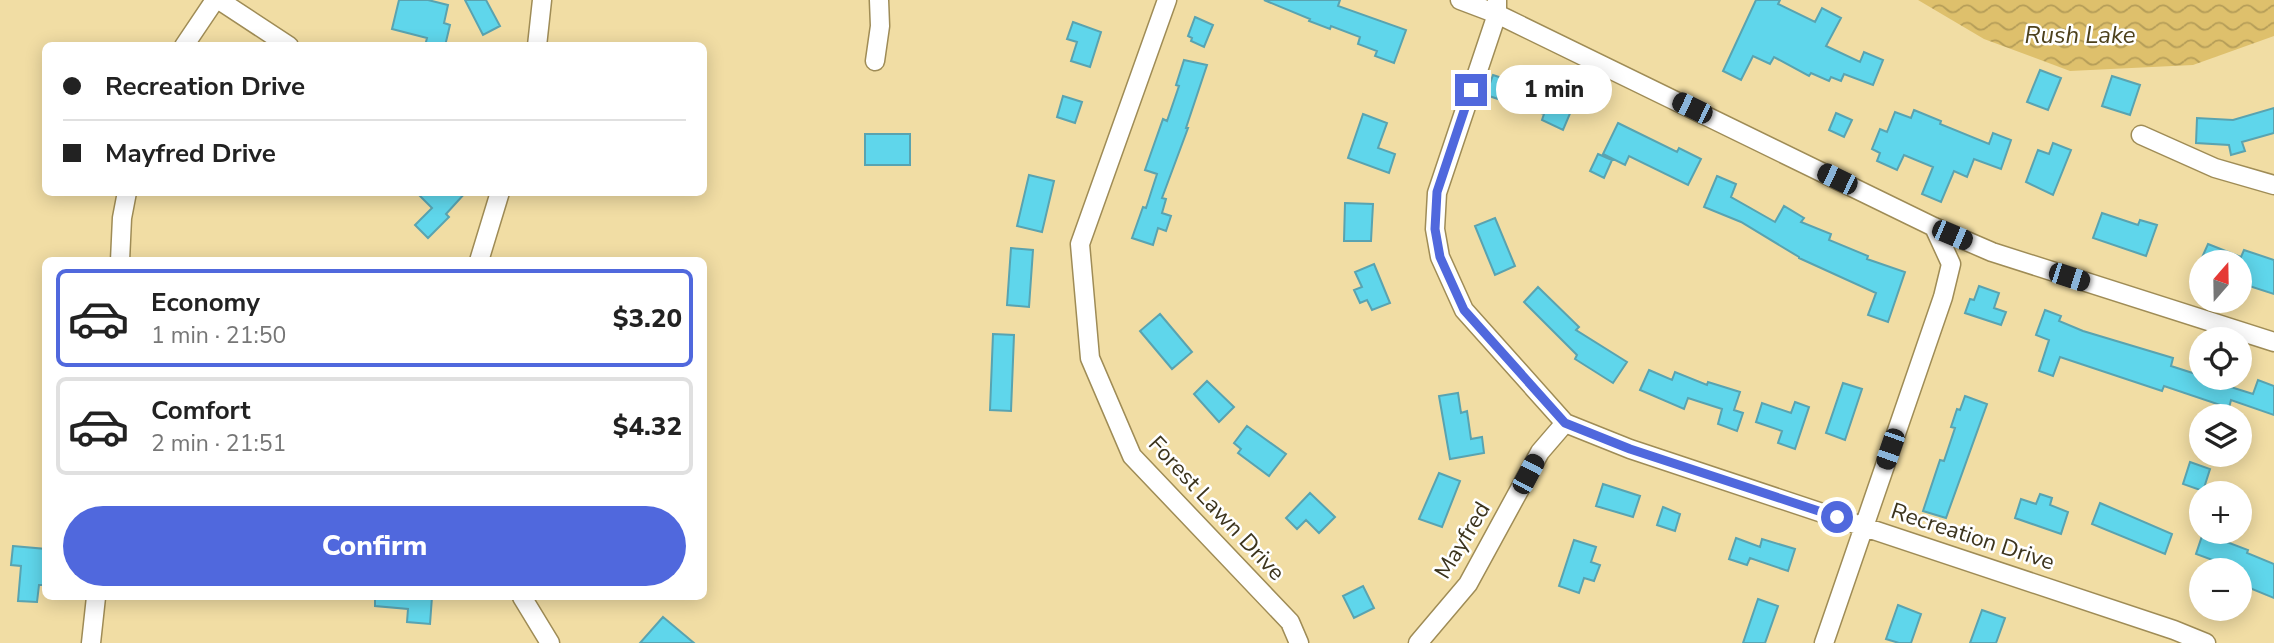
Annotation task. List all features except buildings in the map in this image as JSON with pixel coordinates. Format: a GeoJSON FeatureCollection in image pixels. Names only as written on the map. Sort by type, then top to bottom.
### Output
{"type":"FeatureCollection","features":[{"type":"Feature","properties":{"kind":"street"},"geometry":{"type":"LineString","coordinates":[[187,42],[217,0],[283,42]]}},
{"type":"Feature","properties":{"kind":"street"},"geometry":{"type":"LineString","coordinates":[[537,42],[542,0]]}},
{"type":"Feature","properties":{"kind":"street"},"geometry":{"type":"LineString","coordinates":[[875,61],[880,26],[879,0]]}},
{"type":"Feature","properties":{"kind":"street","name":"Forest Lawn Drive"},"geometry":{"type":"LineString","coordinates":[[1167,0],[1080,244],[1090,358],[1132,456],[1290,622],[1300,643]]}},
{"type":"Feature","properties":{"kind":"street"},"geometry":{"type":"LineString","coordinates":[[1460,0],[1497,7],[1934,227],[1992,252],[2274,342]]}},
{"type":"Feature","properties":{"kind":"street"},"geometry":{"type":"LineString","coordinates":[[1497,7],[1437,192],[1435,229],[1440,257],[1464,310],[1565,423]]}},
{"type":"Feature","properties":{"kind":"street"},"geometry":{"type":"LineString","coordinates":[[2141,135],[2216,168],[2274,185]]}},
{"type":"Feature","properties":{"kind":"street"},"geometry":{"type":"LineString","coordinates":[[120,257],[126,196]]}},
{"type":"Feature","properties":{"kind":"street"},"geometry":{"type":"LineString","coordinates":[[480,257],[499,196]]}},
{"type":"Feature","properties":{"kind":"street"},"geometry":{"type":"LineString","coordinates":[[1824,643],[1943,297],[1951,264],[1934,227]]}},
{"type":"Feature","properties":{"kind":"street","name":"Recreation Drive"},"geometry":{"type":"LineString","coordinates":[[1565,423],[1630,449],[2175,629],[2206,643]]}},
{"type":"Feature","properties":{"kind":"street","name":"Mayfred"},"geometry":{"type":"LineString","coordinates":[[1418,643],[1468,584],[1540,452],[1565,423]]}},
{"type":"Feature","properties":{"kind":"street"},"geometry":{"type":"LineString","coordinates":[[91,643],[96,600]]}},
{"type":"Feature","properties":{"kind":"street"},"geometry":{"type":"LineString","coordinates":[[524,600],[550,643]]}},
{"type":"Feature","properties":{"kind":"water","name":"Rush Lake"},"geometry":{"type":"Polygon","coordinates":[[[1918,0],[2274,0],[2274,36],[2193,65],[2070,71],[1984,39],[1918,0]]]}},
{"type":"Feature","properties":{"kind":"route"},"geometry":{"type":"LineString","coordinates":[[1471,90],[1437,192],[1435,229],[1440,257],[1464,310],[1565,423],[1630,449],[1837,517]]}}]}
